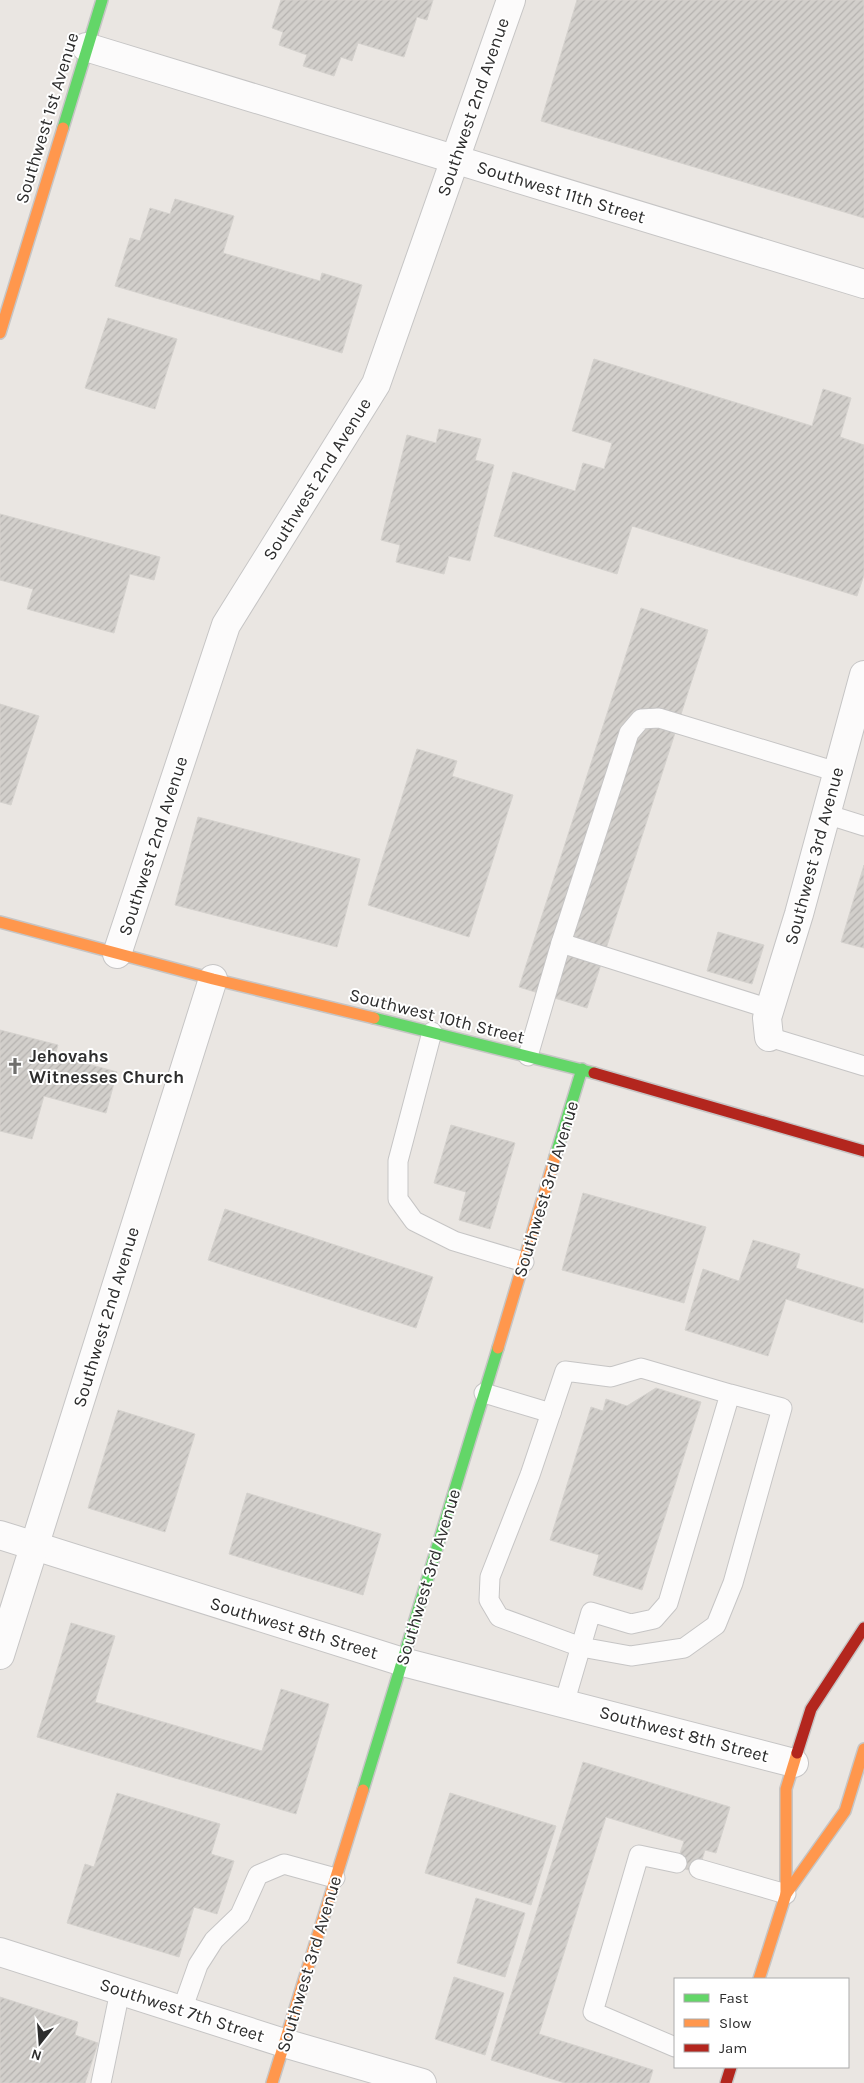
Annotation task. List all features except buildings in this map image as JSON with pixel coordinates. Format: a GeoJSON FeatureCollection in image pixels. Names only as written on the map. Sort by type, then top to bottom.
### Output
{"type":"FeatureCollection","features":[{"type":"Feature","properties":{"kind":"main road","name":"Southwest 1st Avenue"},"geometry":{"type":"LineString","coordinates":[[0,333],[86,47],[102,0]]}},
{"type":"Feature","properties":{"kind":"main road","name":"Southwest 10th Street"},"geometry":{"type":"LineString","coordinates":[[0,922],[213,979],[582,1069],[864,1150]]}},
{"type":"Feature","properties":{"kind":"main road","name":"Southwest 3rd Avenue"},"geometry":{"type":"LineString","coordinates":[[272,2083],[403,1662],[582,1069]]}},
{"type":"Feature","properties":{"kind":"main road"},"geometry":{"type":"LineString","coordinates":[[759,1978],[786,1894],[786,1790],[794,1763],[811,1709],[864,1628]]}},
{"type":"Feature","properties":{"kind":"main road"},"geometry":{"type":"LineString","coordinates":[[786,1894],[845,1811],[863,1757]]}},
{"type":"Feature","properties":{"kind":"street","name":"Southwest 2nd Avenue"},"geometry":{"type":"LineString","coordinates":[[117,954],[226,625],[376,384],[511,0]]}},
{"type":"Feature","properties":{"kind":"street","name":"Southwest 11th Street"},"geometry":{"type":"LineString","coordinates":[[86,47],[864,284]]}},
{"type":"Feature","properties":{"kind":"street","name":"Southwest 3rd Avenue"},"geometry":{"type":"LineString","coordinates":[[769,1037],[767,1018],[800,914],[864,675]]}},
{"type":"Feature","properties":{"kind":"street","name":"Southwest 2nd Avenue"},"geometry":{"type":"LineString","coordinates":[[1,1650],[213,979]]}},
{"type":"Feature","properties":{"kind":"street","name":"Southwest 8th Street"},"geometry":{"type":"LineString","coordinates":[[0,1535],[403,1662],[794,1763]]}},
{"type":"Feature","properties":{"kind":"street","name":"Southwest 7th Street"},"geometry":{"type":"LineString","coordinates":[[0,1952],[284,2043],[422,2083]]}},
{"type":"Feature","properties":{"kind":"lane"},"geometry":{"type":"LineString","coordinates":[[528,1056],[561,943],[628,733],[641,719],[659,718],[837,772]]}},
{"type":"Feature","properties":{"kind":"lane"},"geometry":{"type":"LineString","coordinates":[[826,814],[864,826]]}},
{"type":"Feature","properties":{"kind":"lane"},"geometry":{"type":"LineString","coordinates":[[561,943],[770,1010]]}},
{"type":"Feature","properties":{"kind":"lane"},"geometry":{"type":"LineString","coordinates":[[432,1032],[398,1161],[398,1199],[414,1221],[454,1241],[524,1262]]}},
{"type":"Feature","properties":{"kind":"lane"},"geometry":{"type":"LineString","coordinates":[[769,1037],[864,1066]]}},
{"type":"Feature","properties":{"kind":"lane"},"geometry":{"type":"LineString","coordinates":[[641,1368],[730,1394],[782,1408],[733,1583],[716,1625],[684,1648],[631,1656],[581,1647],[499,1617],[489,1600],[490,1578],[530,1475],[565,1371],[611,1377],[641,1368]]}},
{"type":"Feature","properties":{"kind":"lane"},"geometry":{"type":"LineString","coordinates":[[484,1393],[551,1413]]}},
{"type":"Feature","properties":{"kind":"lane"},"geometry":{"type":"LineString","coordinates":[[564,1704],[591,1612],[630,1624],[654,1619],[668,1603],[730,1394]]}},
{"type":"Feature","properties":{"kind":"lane"},"geometry":{"type":"LineString","coordinates":[[674,2047],[593,2012],[639,1855],[677,1863]]}},
{"type":"Feature","properties":{"kind":"lane"},"geometry":{"type":"LineString","coordinates":[[182,2010],[198,1965],[214,1940],[240,1915],[258,1875],[284,1864],[336,1878]]}},
{"type":"Feature","properties":{"kind":"lane"},"geometry":{"type":"LineString","coordinates":[[699,1869],[786,1894]]}},
{"type":"Feature","properties":{"kind":"lane"},"geometry":{"type":"LineString","coordinates":[[101,2083],[120,1990]]}},
{"type":"Feature","properties":{"kind":"traffic: fast"},"geometry":{"type":"LineString","coordinates":[[63,128],[102,0]]}},
{"type":"Feature","properties":{"kind":"traffic: fast"},"geometry":{"type":"LineString","coordinates":[[374,1018],[594,1073]]}},
{"type":"Feature","properties":{"kind":"traffic: fast"},"geometry":{"type":"LineString","coordinates":[[555,1157],[582,1069]]}},
{"type":"Feature","properties":{"kind":"traffic: fast"},"geometry":{"type":"LineString","coordinates":[[363,1790],[498,1348]]}},
{"type":"Feature","properties":{"kind":"traffic: slow"},"geometry":{"type":"LineString","coordinates":[[0,333],[63,128]]}},
{"type":"Feature","properties":{"kind":"traffic: slow"},"geometry":{"type":"LineString","coordinates":[[0,922],[213,979],[374,1018]]}},
{"type":"Feature","properties":{"kind":"traffic: slow"},"geometry":{"type":"LineString","coordinates":[[498,1348],[555,1157]]}},
{"type":"Feature","properties":{"kind":"traffic: slow"},"geometry":{"type":"LineString","coordinates":[[786,1894],[845,1811],[864,1749]]}},
{"type":"Feature","properties":{"kind":"traffic: slow"},"geometry":{"type":"LineString","coordinates":[[759,1978],[786,1894],[786,1789],[797,1753]]}},
{"type":"Feature","properties":{"kind":"traffic: slow"},"geometry":{"type":"LineString","coordinates":[[272,2083],[363,1790]]}},
{"type":"Feature","properties":{"kind":"traffic: jam"},"geometry":{"type":"LineString","coordinates":[[594,1073],[864,1151]]}},
{"type":"Feature","properties":{"kind":"traffic: jam"},"geometry":{"type":"LineString","coordinates":[[797,1753],[811,1709],[864,1628]]}},
{"type":"Feature","properties":{"kind":"traffic: jam"},"geometry":{"type":"LineString","coordinates":[[726,2083],[731,2068]]}},
{"type":"Feature","properties":{"kind":"place","name":"Jehovahs Witnesses Church"},"geometry":{"type":"Point","coordinates":[15,1066]}}]}
